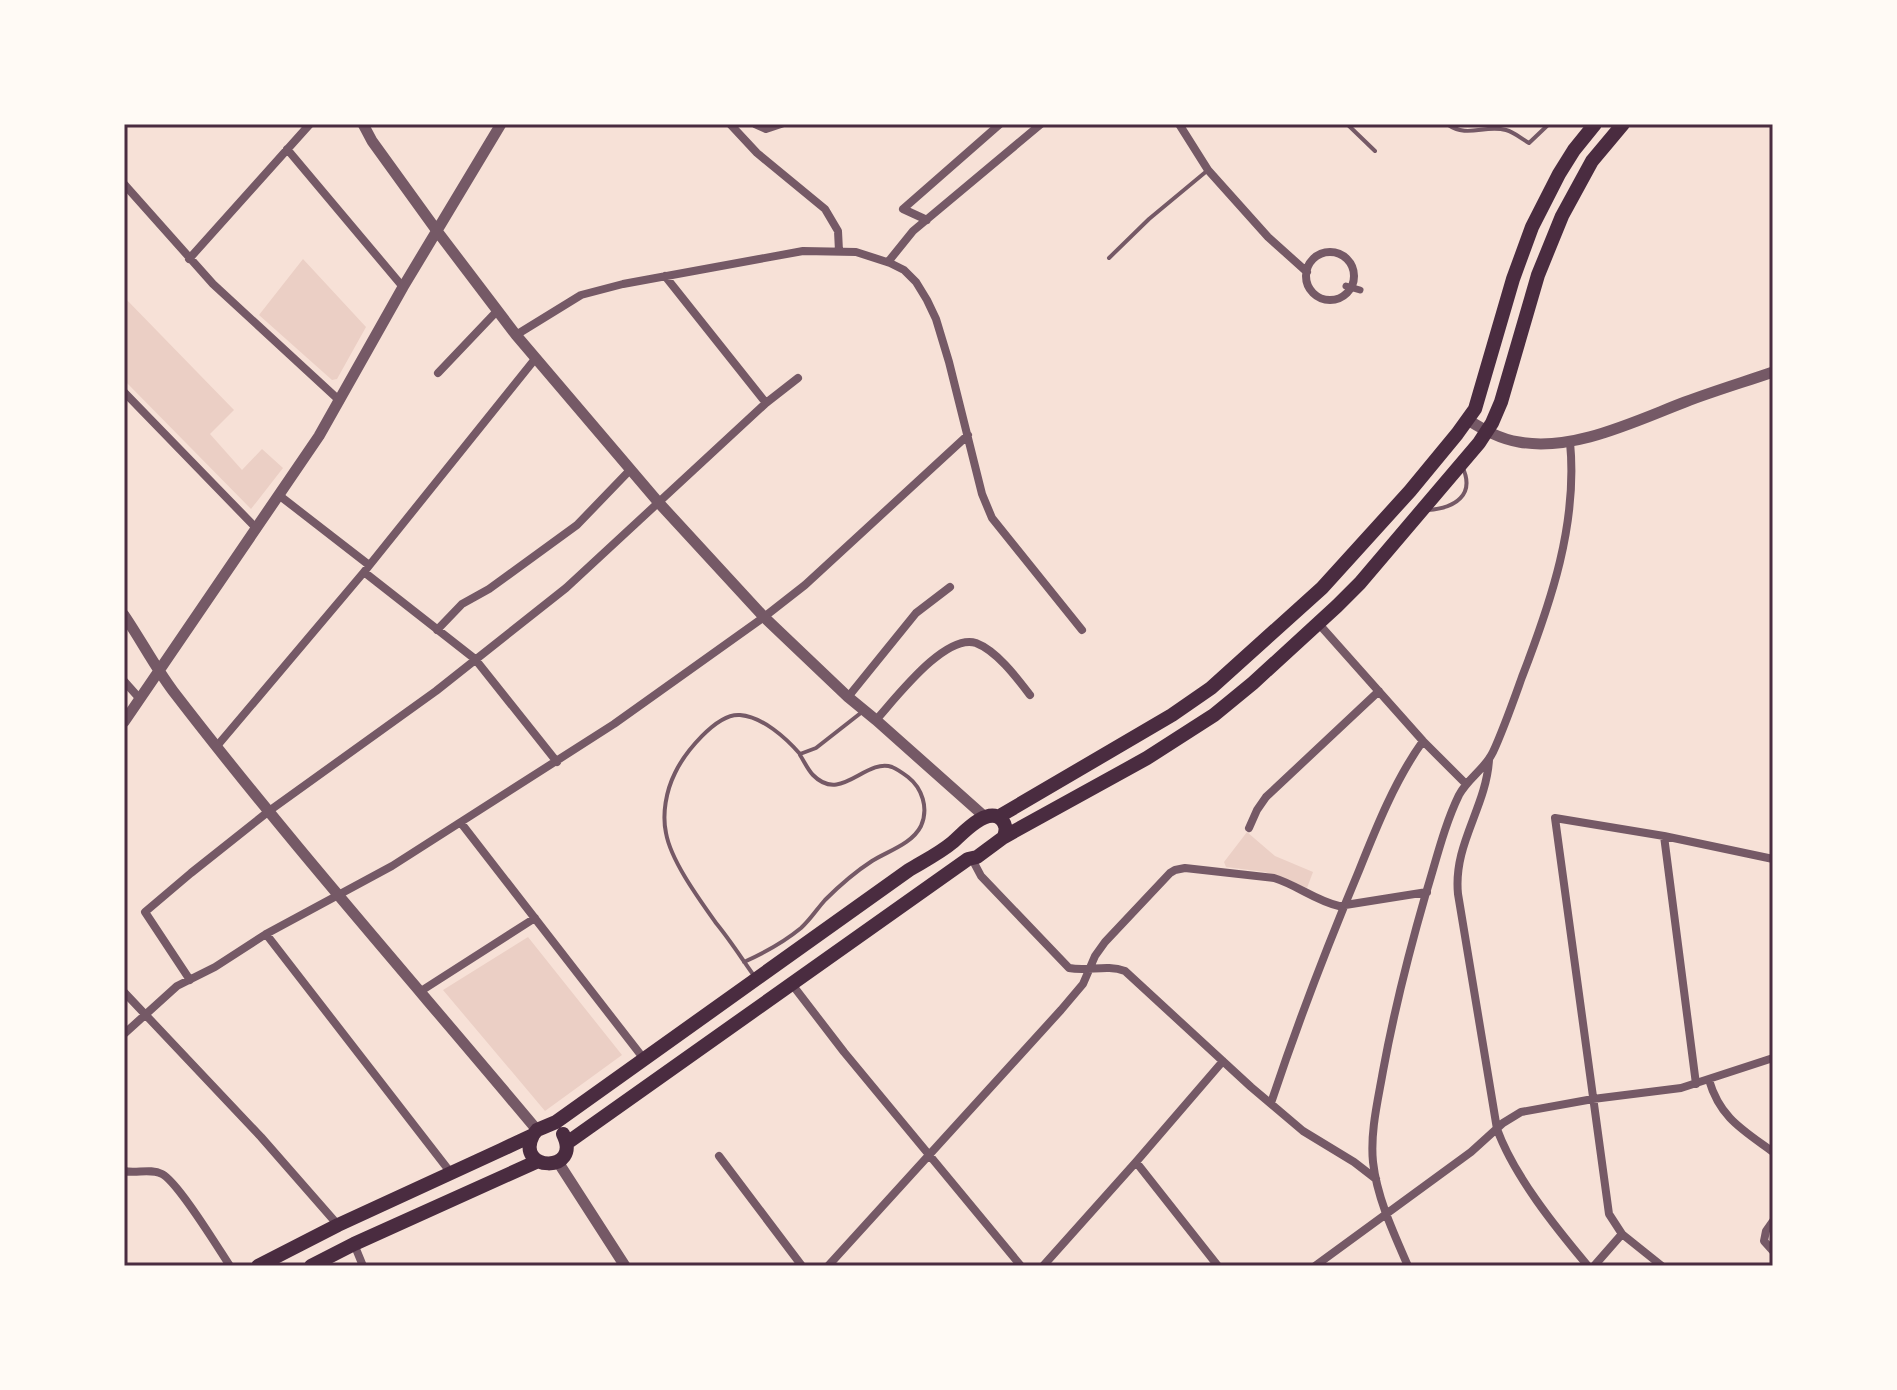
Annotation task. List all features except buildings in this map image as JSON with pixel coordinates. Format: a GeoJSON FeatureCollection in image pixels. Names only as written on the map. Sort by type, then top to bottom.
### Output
{"type":"FeatureCollection","features":[{"type":"Feature","properties":{"kind":"main road"},"geometry":{"type":"LineString","coordinates":[[258,1266],[540,1130],[956,839],[960,833],[1172,715],[1226,676],[1347,562],[1468,420],[1481,392],[1504,307],[1532,227],[1559,174],[1595,124]]}},
{"type":"Feature","properties":{"kind":"main road"},"geometry":{"type":"LineString","coordinates":[[567,1143],[559,1130],[540,1130],[530,1141],[530,1151],[538,1161],[548,1164],[558,1162],[564,1156],[567,1143],[971,856],[1138,763],[1214,715],[1360,583],[1487,432],[1501,402],[1545,254],[1592,161],[1623,124]]}},
{"type":"Feature","properties":{"kind":"main road"},"geometry":{"type":"LineString","coordinates":[[992,817],[1005,825],[1004,837]]}},
{"type":"Feature","properties":{"kind":"main road"},"geometry":{"type":"LineString","coordinates":[[956,839],[957,851],[962,856],[971,856]]}},
{"type":"Feature","properties":{"kind":"main road"},"geometry":{"type":"LineString","coordinates":[[311,1266],[538,1161]]}},
{"type":"Feature","properties":{"kind":"street"},"geometry":{"type":"LineString","coordinates":[[189,259],[310,124]]}},
{"type":"Feature","properties":{"kind":"street"},"geometry":{"type":"LineString","coordinates":[[363,124],[387,162],[497,311],[659,503],[764,617],[848,697],[992,817]]}},
{"type":"Feature","properties":{"kind":"street"},"geometry":{"type":"LineString","coordinates":[[124,722],[280,496],[340,401],[403,287],[501,124]]}},
{"type":"Feature","properties":{"kind":"street"},"geometry":{"type":"LineString","coordinates":[[730,124],[746,142],[825,209],[838,231],[839,251]]}},
{"type":"Feature","properties":{"kind":"street"},"geometry":{"type":"LineString","coordinates":[[746,142],[756,125],[766,129],[781,124]]}},
{"type":"Feature","properties":{"kind":"street"},"geometry":{"type":"LineString","coordinates":[[927,220],[903,209],[1000,124]]}},
{"type":"Feature","properties":{"kind":"street"},"geometry":{"type":"LineString","coordinates":[[888,262],[913,231],[1041,124]]}},
{"type":"Feature","properties":{"kind":"street"},"geometry":{"type":"LineString","coordinates":[[1179,124],[1208,170],[1268,237],[1307,272],[1310,290],[1324,299],[1340,298],[1352,288],[1354,272],[1348,260],[1340,254],[1325,252],[1317,255],[1307,272]]}},
{"type":"Feature","properties":{"kind":"street"},"geometry":{"type":"LineString","coordinates":[[287,149],[403,287]]}},
{"type":"Feature","properties":{"kind":"street"},"geometry":{"type":"LineString","coordinates":[[124,184],[213,284],[340,401]]}},
{"type":"Feature","properties":{"kind":"street"},"geometry":{"type":"LineString","coordinates":[[516,335],[581,295],[665,276],[803,251],[862,253],[888,262],[909,275],[931,308],[992,518],[1082,630]]}},
{"type":"Feature","properties":{"kind":"street"},"geometry":{"type":"LineString","coordinates":[[665,276],[766,403]]}},
{"type":"Feature","properties":{"kind":"street"},"geometry":{"type":"LineString","coordinates":[[438,373],[497,311]]}},
{"type":"Feature","properties":{"kind":"street"},"geometry":{"type":"LineString","coordinates":[[217,746],[366,569],[535,359]]}},
{"type":"Feature","properties":{"kind":"street"},"geometry":{"type":"LineString","coordinates":[[1468,420],[1487,432],[1527,444],[1570,442],[1773,372]]}},
{"type":"Feature","properties":{"kind":"street"},"geometry":{"type":"LineString","coordinates":[[190,980],[145,912],[269,811],[436,691],[566,588],[766,403],[798,378]]}},
{"type":"Feature","properties":{"kind":"street"},"geometry":{"type":"LineString","coordinates":[[124,392],[257,529]]}},
{"type":"Feature","properties":{"kind":"street"},"geometry":{"type":"LineString","coordinates":[[124,1034],[177,986],[215,967],[266,934],[340,895],[461,823],[614,724],[805,585],[968,435]]}},
{"type":"Feature","properties":{"kind":"street"},"geometry":{"type":"LineString","coordinates":[[1570,442],[1571,494],[1559,568],[1539,634],[1489,760],[1485,785],[1460,855],[1457,883],[1497,1129],[1503,1145],[1564,1236],[1591,1266],[1622,1234]]}},
{"type":"Feature","properties":{"kind":"street"},"geometry":{"type":"LineString","coordinates":[[437,630],[462,604],[489,589],[577,525],[630,470]]}},
{"type":"Feature","properties":{"kind":"street"},"geometry":{"type":"LineString","coordinates":[[280,496],[475,659],[557,762]]}},
{"type":"Feature","properties":{"kind":"street"},"geometry":{"type":"LineString","coordinates":[[848,697],[916,613],[950,587]]}},
{"type":"Feature","properties":{"kind":"street"},"geometry":{"type":"LineString","coordinates":[[124,615],[159,671],[269,811],[540,1130]]}},
{"type":"Feature","properties":{"kind":"street"},"geometry":{"type":"LineString","coordinates":[[1318,623],[1423,741],[1466,784]]}},
{"type":"Feature","properties":{"kind":"street"},"geometry":{"type":"LineString","coordinates":[[876,720],[936,656],[961,641],[977,644],[1005,663],[1030,695]]}},
{"type":"Feature","properties":{"kind":"street"},"geometry":{"type":"LineString","coordinates":[[124,681],[140,699]]}},
{"type":"Feature","properties":{"kind":"street"},"geometry":{"type":"LineString","coordinates":[[1249,828],[1266,797],[1379,691]]}},
{"type":"Feature","properties":{"kind":"street"},"geometry":{"type":"LineString","coordinates":[[1271,1103],[1307,1000],[1367,851],[1403,773],[1423,741]]}},
{"type":"Feature","properties":{"kind":"street"},"geometry":{"type":"LineString","coordinates":[[1408,1266],[1387,1214],[1373,1162],[1380,1085],[1404,972],[1445,832],[1466,784],[1489,760]]}},
{"type":"Feature","properties":{"kind":"street"},"geometry":{"type":"LineString","coordinates":[[1662,1266],[1622,1234],[1609,1214],[1555,818],[1664,836],[1773,859]]}},
{"type":"Feature","properties":{"kind":"street"},"geometry":{"type":"LineString","coordinates":[[461,823],[644,1059]]}},
{"type":"Feature","properties":{"kind":"street"},"geometry":{"type":"LineString","coordinates":[[1664,836],[1696,1084]]}},
{"type":"Feature","properties":{"kind":"street"},"geometry":{"type":"LineString","coordinates":[[971,856],[981,876],[1065,964],[1075,969],[1112,967],[1125,971],[1303,1131],[1376,1179]]}},
{"type":"Feature","properties":{"kind":"street"},"geometry":{"type":"LineString","coordinates":[[828,1266],[1061,1010],[1083,984],[1095,956],[1112,934],[1170,873],[1179,869],[1274,878],[1329,904],[1344,906],[1427,892]]}},
{"type":"Feature","properties":{"kind":"street"},"geometry":{"type":"LineString","coordinates":[[421,991],[535,918]]}},
{"type":"Feature","properties":{"kind":"street"},"geometry":{"type":"LineString","coordinates":[[266,934],[451,1173]]}},
{"type":"Feature","properties":{"kind":"street"},"geometry":{"type":"LineString","coordinates":[[791,983],[1021,1266]]}},
{"type":"Feature","properties":{"kind":"street"},"geometry":{"type":"LineString","coordinates":[[124,992],[243,1117],[338,1225]]}},
{"type":"Feature","properties":{"kind":"street"},"geometry":{"type":"LineString","coordinates":[[1315,1266],[1471,1152],[1510,1117],[1521,1112],[1681,1088],[1773,1058]]}},
{"type":"Feature","properties":{"kind":"street"},"geometry":{"type":"LineString","coordinates":[[1043,1266],[1223,1061]]}},
{"type":"Feature","properties":{"kind":"street"},"geometry":{"type":"LineString","coordinates":[[1709,1080],[1717,1103],[1733,1122],[1773,1152]]}},
{"type":"Feature","properties":{"kind":"street"},"geometry":{"type":"LineString","coordinates":[[719,1156],[802,1266]]}},
{"type":"Feature","properties":{"kind":"street"},"geometry":{"type":"LineString","coordinates":[[558,1162],[625,1266]]}},
{"type":"Feature","properties":{"kind":"street"},"geometry":{"type":"LineString","coordinates":[[1136,1162],[1218,1266]]}},
{"type":"Feature","properties":{"kind":"street"},"geometry":{"type":"LineString","coordinates":[[124,1171],[154,1172],[168,1178],[230,1266]]}},
{"type":"Feature","properties":{"kind":"street"},"geometry":{"type":"LineString","coordinates":[[1773,1221],[1764,1241],[1773,1251]]}},
{"type":"Feature","properties":{"kind":"street"},"geometry":{"type":"LineString","coordinates":[[354,1244],[363,1266]]}},
{"type":"Feature","properties":{"kind":"lane"},"geometry":{"type":"LineString","coordinates":[[1347,124],[1375,151]]}},
{"type":"Feature","properties":{"kind":"lane"},"geometry":{"type":"LineString","coordinates":[[1447,124],[1467,132],[1501,129],[1529,143],[1549,124]]}},
{"type":"Feature","properties":{"kind":"lane"},"geometry":{"type":"LineString","coordinates":[[1109,258],[1149,219],[1208,170]]}},
{"type":"Feature","properties":{"kind":"lane"},"geometry":{"type":"LineString","coordinates":[[1422,511],[1455,504],[1467,489],[1468,477],[1461,464]]}},
{"type":"Feature","properties":{"kind":"lane"},"geometry":{"type":"LineString","coordinates":[[800,754],[816,748],[864,710]]}},
{"type":"Feature","properties":{"kind":"lane"},"geometry":{"type":"LineString","coordinates":[[744,962],[766,952],[803,926],[845,881],[914,835],[921,827],[925,812],[921,792],[909,778],[891,766],[878,767],[835,785],[814,776],[800,754],[769,726],[739,715],[724,719],[709,729],[688,753],[675,773],[667,794],[664,818],[666,835],[673,854],[703,905],[744,962],[757,979]]}},
{"type":"Feature","properties":{"kind":"shaded area"},"geometry":{"type":"Polygon","coordinates":[[[303,259],[366,327],[337,379],[332,380],[259,315],[303,259]]]}},
{"type":"Feature","properties":{"kind":"shaded area"},"geometry":{"type":"Polygon","coordinates":[[[124,297],[234,410],[210,434],[242,470],[262,449],[283,468],[251,509],[124,380],[124,297]]]}},
{"type":"Feature","properties":{"kind":"shaded area"},"geometry":{"type":"Polygon","coordinates":[[[1247,832],[1275,856],[1313,872],[1307,888],[1265,872],[1226,867],[1224,862],[1247,832]]]}},
{"type":"Feature","properties":{"kind":"shaded area"},"geometry":{"type":"Polygon","coordinates":[[[528,937],[622,1055],[545,1111],[443,990],[528,937]]]}}]}
